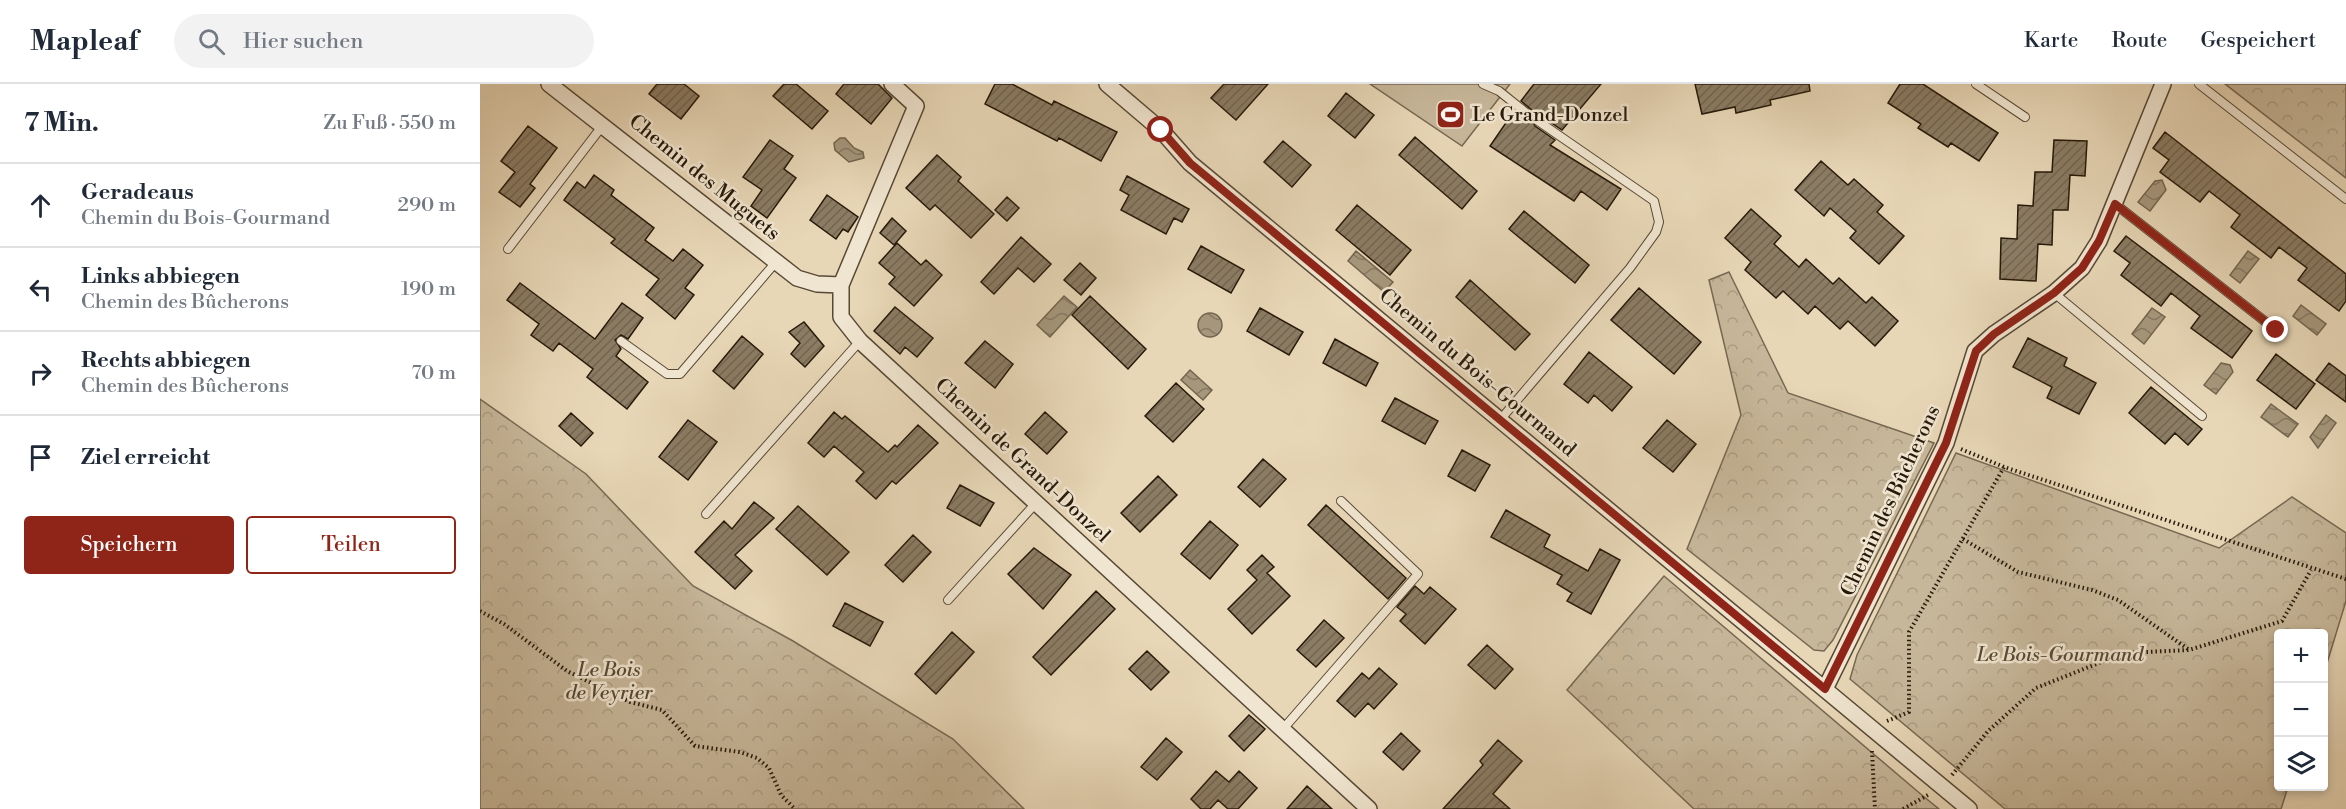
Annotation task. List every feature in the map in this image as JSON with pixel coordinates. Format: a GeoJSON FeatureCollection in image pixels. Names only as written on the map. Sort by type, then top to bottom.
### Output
{"type":"FeatureCollection","features":[{"type":"Feature","properties":{"kind":"street","name":"Chemin des Muguets"},"geometry":{"type":"LineString","coordinates":[[549,84],[797,278],[817,284],[841,285]]}},
{"type":"Feature","properties":{"kind":"street","name":"Chemin de Grand-Donzel"},"geometry":{"type":"LineString","coordinates":[[892,84],[916,106],[841,285],[841,318],[860,341],[1369,809]]}},
{"type":"Feature","properties":{"kind":"street","name":"Chemin du Bois-Gourmand"},"geometry":{"type":"LineString","coordinates":[[1107,84],[1161,130],[1190,163],[1871,727]]}},
{"type":"Feature","properties":{"kind":"street","name":"Chemin des Bûcherons"},"geometry":{"type":"LineString","coordinates":[[1825,689],[1946,443],[1976,351],[1994,334],[2054,293],[2082,268],[2099,241],[2163,84]]}},
{"type":"Feature","properties":{"kind":"street"},"geometry":{"type":"LineString","coordinates":[[1871,727],[1969,809]]}},
{"type":"Feature","properties":{"kind":"lane"},"geometry":{"type":"LineString","coordinates":[[1483,84],[1499,91],[1529,115]]}},
{"type":"Feature","properties":{"kind":"lane"},"geometry":{"type":"LineString","coordinates":[[1976,84],[2025,117]]}},
{"type":"Feature","properties":{"kind":"lane"},"geometry":{"type":"LineString","coordinates":[[2199,84],[2346,199]]}},
{"type":"Feature","properties":{"kind":"lane"},"geometry":{"type":"LineString","coordinates":[[1500,420],[1630,268],[1656,232],[1659,222],[1654,201],[1538,121]]}},
{"type":"Feature","properties":{"kind":"lane"},"geometry":{"type":"LineString","coordinates":[[508,249],[603,125]]}},
{"type":"Feature","properties":{"kind":"lane"},"geometry":{"type":"LineString","coordinates":[[2115,204],[2276,330]]}},
{"type":"Feature","properties":{"kind":"lane"},"geometry":{"type":"LineString","coordinates":[[621,341],[667,374],[680,374],[776,262]]}},
{"type":"Feature","properties":{"kind":"lane"},"geometry":{"type":"LineString","coordinates":[[2054,293],[2202,416]]}},
{"type":"Feature","properties":{"kind":"lane"},"geometry":{"type":"LineString","coordinates":[[706,514],[860,341]]}},
{"type":"Feature","properties":{"kind":"lane"},"geometry":{"type":"LineString","coordinates":[[1283,729],[1418,574],[1341,501]]}},
{"type":"Feature","properties":{"kind":"lane"},"geometry":{"type":"LineString","coordinates":[[948,600],[1036,502]]}},
{"type":"Feature","properties":{"kind":"path"},"geometry":{"type":"LineString","coordinates":[[1946,443],[2004,467],[2311,570],[2346,579]]}},
{"type":"Feature","properties":{"kind":"path"},"geometry":{"type":"LineString","coordinates":[[1875,809],[1871,727],[1909,712],[1909,632],[2004,467]]}},
{"type":"Feature","properties":{"kind":"path"},"geometry":{"type":"LineString","coordinates":[[1962,539],[2018,572],[2092,590],[2118,600],[2189,650]]}},
{"type":"Feature","properties":{"kind":"path"},"geometry":{"type":"LineString","coordinates":[[1903,809],[1942,787],[1988,731],[2036,688],[2124,653],[2189,650],[2282,621],[2311,570]]}},
{"type":"Feature","properties":{"kind":"path"},"geometry":{"type":"LineString","coordinates":[[480,611],[504,624],[567,671],[630,702],[662,710],[695,746],[740,752],[758,758],[769,768],[781,795],[795,809]]}},
{"type":"Feature","properties":{"kind":"green space","name":"Le Grand-Donzel"},"geometry":{"type":"Polygon","coordinates":[[[1370,84],[1510,84],[1462,146],[1370,84]]]}},
{"type":"Feature","properties":{"kind":"green space"},"geometry":{"type":"Polygon","coordinates":[[[2225,84],[2346,84],[2346,178],[2225,84]]]}},
{"type":"Feature","properties":{"kind":"green space"},"geometry":{"type":"Polygon","coordinates":[[[1729,272],[1788,393],[1934,443],[1833,640],[1824,651],[1814,650],[1687,549],[1741,415],[1709,280],[1729,272]]]}},
{"type":"Feature","properties":{"kind":"green space","name":"Le Bois de Veyrier"},"geometry":{"type":"Polygon","coordinates":[[[480,399],[586,474],[693,586],[793,641],[953,739],[1024,809],[480,809],[480,399]]]}},
{"type":"Feature","properties":{"kind":"green space","name":"Le Bois-Gourmand"},"geometry":{"type":"Polygon","coordinates":[[[1956,453],[2219,548],[2292,497],[2346,533],[2346,601],[2328,660],[2328,629],[2274,629],[2274,791],[2287,791],[2281,809],[2005,809],[1850,679],[1857,655],[1956,453]]]}},
{"type":"Feature","properties":{"kind":"green space"},"geometry":{"type":"Polygon","coordinates":[[[1664,576],[1939,809],[1694,809],[1567,690],[1664,576]]]}},
{"type":"Feature","properties":{"kind":"water"},"geometry":{"type":"Polygon","coordinates":[[[840,138],[845,138],[854,148],[863,152],[864,158],[849,162],[835,150],[834,143],[840,138]]]}},
{"type":"Feature","properties":{"kind":"water"},"geometry":{"type":"Polygon","coordinates":[[[2162,180],[2166,190],[2150,211],[2138,202],[2155,181],[2162,180]]]}},
{"type":"Feature","properties":{"kind":"water"},"geometry":{"type":"Polygon","coordinates":[[[1356,251],[1393,282],[1384,292],[1348,261],[1356,251]]]}},
{"type":"Feature","properties":{"kind":"water"},"geometry":{"type":"Polygon","coordinates":[[[2248,251],[2259,259],[2240,283],[2230,275],[2248,251]]]}},
{"type":"Feature","properties":{"kind":"water"},"geometry":{"type":"Polygon","coordinates":[[[1064,296],[1077,307],[1050,337],[1037,325],[1064,296]]]}},
{"type":"Feature","properties":{"kind":"water"},"geometry":{"type":"Polygon","coordinates":[[[2301,305],[2326,324],[2317,335],[2293,316],[2301,305]]]}},
{"type":"Feature","properties":{"kind":"water"},"geometry":{"type":"Polygon","coordinates":[[[2152,308],[2165,317],[2144,344],[2132,334],[2152,308]]]}},
{"type":"Feature","properties":{"kind":"water"},"geometry":{"type":"Polygon","coordinates":[[[1210,313],[1218,317],[1222,325],[1218,333],[1210,337],[1202,333],[1198,325],[1202,317],[1210,313]]]}},
{"type":"Feature","properties":{"kind":"water"},"geometry":{"type":"Polygon","coordinates":[[[2221,363],[2230,365],[2233,372],[2216,394],[2204,385],[2221,363]]]}},
{"type":"Feature","properties":{"kind":"water"},"geometry":{"type":"Polygon","coordinates":[[[1190,370],[1212,390],[1203,400],[1181,380],[1190,370]]]}},
{"type":"Feature","properties":{"kind":"water"},"geometry":{"type":"Polygon","coordinates":[[[2271,404],[2298,424],[2288,437],[2261,417],[2271,404]]]}},
{"type":"Feature","properties":{"kind":"water"},"geometry":{"type":"Polygon","coordinates":[[[2326,415],[2336,423],[2318,448],[2310,437],[2326,415]]]}},
{"type":"Feature","properties":{"kind":"building"},"geometry":{"type":"Polygon","coordinates":[[[657,84],[684,84],[699,96],[681,119],[649,94],[657,84]]]}},
{"type":"Feature","properties":{"kind":"building"},"geometry":{"type":"Polygon","coordinates":[[[784,84],[796,84],[828,111],[812,129],[773,96],[784,84]]]}},
{"type":"Feature","properties":{"kind":"building"},"geometry":{"type":"Polygon","coordinates":[[[844,84],[878,84],[892,98],[871,124],[836,94],[844,84]]]}},
{"type":"Feature","properties":{"kind":"building"},"geometry":{"type":"Polygon","coordinates":[[[995,84],[1012,84],[1052,105],[1054,101],[1117,132],[1101,161],[1059,138],[1057,141],[985,104],[995,84]]]}},
{"type":"Feature","properties":{"kind":"building"},"geometry":{"type":"Polygon","coordinates":[[[1224,84],[1268,84],[1236,120],[1211,98],[1224,84]]]}},
{"type":"Feature","properties":{"kind":"building"},"geometry":{"type":"Polygon","coordinates":[[[1534,84],[1601,84],[1562,130],[1541,116],[1535,116],[1533,111],[1521,101],[1534,84]]]}},
{"type":"Feature","properties":{"kind":"building"},"geometry":{"type":"Polygon","coordinates":[[[1695,84],[1809,84],[1810,91],[1770,100],[1771,105],[1736,113],[1735,107],[1702,114],[1695,84]]]}},
{"type":"Feature","properties":{"kind":"building"},"geometry":{"type":"Polygon","coordinates":[[[1900,84],[1923,84],[1998,133],[1979,161],[1951,143],[1948,147],[1918,128],[1921,124],[1888,103],[1900,84]]]}},
{"type":"Feature","properties":{"kind":"building"},"geometry":{"type":"Polygon","coordinates":[[[1346,93],[1374,115],[1355,138],[1328,116],[1346,93]]]}},
{"type":"Feature","properties":{"kind":"building"},"geometry":{"type":"Polygon","coordinates":[[[1514,111],[1526,120],[1532,120],[1535,126],[1555,140],[1550,145],[1621,189],[1607,210],[1581,191],[1574,201],[1490,146],[1514,111]]]}},
{"type":"Feature","properties":{"kind":"building"},"geometry":{"type":"Polygon","coordinates":[[[528,126],[557,148],[530,184],[535,188],[520,207],[499,192],[515,172],[501,161],[528,126]]]}},
{"type":"Feature","properties":{"kind":"building"},"geometry":{"type":"Polygon","coordinates":[[[2165,132],[2346,274],[2346,301],[2339,311],[2298,280],[2307,268],[2279,247],[2271,258],[2231,227],[2240,215],[2209,191],[2200,202],[2160,172],[2169,160],[2153,148],[2165,132]]]}},
{"type":"Feature","properties":{"kind":"building"},"geometry":{"type":"Polygon","coordinates":[[[1415,137],[1477,191],[1462,209],[1399,155],[1415,137]]]}},
{"type":"Feature","properties":{"kind":"building"},"geometry":{"type":"Polygon","coordinates":[[[770,140],[793,156],[784,169],[796,178],[767,218],[751,206],[762,190],[743,177],[770,140]]]}},
{"type":"Feature","properties":{"kind":"building"},"geometry":{"type":"Polygon","coordinates":[[[2054,140],[2087,141],[2085,176],[2070,175],[2068,210],[2053,210],[2052,245],[2038,244],[2036,281],[2000,279],[2001,238],[2017,239],[2018,205],[2033,206],[2035,172],[2052,172],[2054,140]]]}},
{"type":"Feature","properties":{"kind":"building"},"geometry":{"type":"Polygon","coordinates":[[[1283,141],[1311,165],[1292,187],[1264,162],[1283,141]]]}},
{"type":"Feature","properties":{"kind":"building"},"geometry":{"type":"Polygon","coordinates":[[[937,155],[961,177],[958,181],[994,214],[971,238],[935,205],[930,210],[906,188],[937,155]]]}},
{"type":"Feature","properties":{"kind":"building"},"geometry":{"type":"Polygon","coordinates":[[[1821,161],[1848,185],[1854,179],[1883,205],[1877,212],[1904,236],[1879,264],[1850,238],[1856,231],[1830,208],[1824,216],[1795,190],[1821,161]]]}},
{"type":"Feature","properties":{"kind":"building"},"geometry":{"type":"Polygon","coordinates":[[[594,175],[614,190],[611,195],[654,228],[645,240],[673,261],[683,249],[703,265],[685,288],[694,295],[675,319],[646,295],[659,279],[611,243],[615,239],[564,200],[577,182],[585,188],[594,175]]]}},
{"type":"Feature","properties":{"kind":"building"},"geometry":{"type":"Polygon","coordinates":[[[1127,176],[1189,209],[1182,222],[1174,218],[1166,234],[1121,210],[1129,195],[1120,190],[1127,176]]]}},
{"type":"Feature","properties":{"kind":"building"},"geometry":{"type":"Polygon","coordinates":[[[827,195],[858,217],[848,232],[843,229],[836,239],[810,220],[827,195]]]}},
{"type":"Feature","properties":{"kind":"building"},"geometry":{"type":"Polygon","coordinates":[[[1007,197],[1019,208],[1007,221],[995,210],[1007,197]]]}},
{"type":"Feature","properties":{"kind":"building"},"geometry":{"type":"Polygon","coordinates":[[[1357,205],[1411,250],[1390,275],[1336,230],[1357,205]]]}},
{"type":"Feature","properties":{"kind":"building"},"geometry":{"type":"Polygon","coordinates":[[[1751,209],[1781,236],[1774,244],[1799,267],[1806,259],[1833,284],[1839,278],[1866,303],[1872,297],[1898,321],[1875,346],[1848,321],[1840,329],[1815,306],[1808,314],[1783,291],[1776,298],[1745,270],[1751,262],[1725,238],[1751,209]]]}},
{"type":"Feature","properties":{"kind":"building"},"geometry":{"type":"Polygon","coordinates":[[[1524,211],[1589,265],[1575,283],[1509,229],[1524,211]]]}},
{"type":"Feature","properties":{"kind":"building"},"geometry":{"type":"Polygon","coordinates":[[[892,218],[906,231],[894,245],[880,233],[892,218]]]}},
{"type":"Feature","properties":{"kind":"building"},"geometry":{"type":"Polygon","coordinates":[[[2126,236],[2252,331],[2232,358],[2191,328],[2200,316],[2171,293],[2161,306],[2121,275],[2130,263],[2114,251],[2126,236]]]}},
{"type":"Feature","properties":{"kind":"building"},"geometry":{"type":"Polygon","coordinates":[[[1021,237],[1051,264],[1034,282],[1018,268],[994,294],[981,282],[1021,237]]]}},
{"type":"Feature","properties":{"kind":"building"},"geometry":{"type":"Polygon","coordinates":[[[897,243],[921,265],[926,260],[942,275],[914,306],[889,284],[895,277],[879,263],[897,243]]]}},
{"type":"Feature","properties":{"kind":"building"},"geometry":{"type":"Polygon","coordinates":[[[1201,246],[1244,270],[1231,293],[1188,269],[1201,246]]]}},
{"type":"Feature","properties":{"kind":"building"},"geometry":{"type":"Polygon","coordinates":[[[1080,263],[1096,278],[1081,295],[1064,280],[1080,263]]]}},
{"type":"Feature","properties":{"kind":"building"},"geometry":{"type":"Polygon","coordinates":[[[1470,280],[1530,334],[1515,350],[1456,297],[1470,280]]]}},
{"type":"Feature","properties":{"kind":"building"},"geometry":{"type":"Polygon","coordinates":[[[520,283],[595,339],[622,303],[643,318],[628,339],[621,335],[615,340],[621,349],[616,356],[648,382],[627,409],[587,377],[593,369],[559,343],[553,351],[531,335],[539,324],[507,300],[520,283]]]}},
{"type":"Feature","properties":{"kind":"building"},"geometry":{"type":"Polygon","coordinates":[[[1639,288],[1701,342],[1674,374],[1611,320],[1639,288]]]}},
{"type":"Feature","properties":{"kind":"building"},"geometry":{"type":"Polygon","coordinates":[[[1090,296],[1146,349],[1128,369],[1072,315],[1090,296]]]}},
{"type":"Feature","properties":{"kind":"building"},"geometry":{"type":"Polygon","coordinates":[[[895,307],[933,338],[917,357],[905,347],[900,354],[874,331],[895,307]]]}},
{"type":"Feature","properties":{"kind":"building"},"geometry":{"type":"Polygon","coordinates":[[[1260,308],[1303,332],[1289,355],[1247,331],[1260,308]]]}},
{"type":"Feature","properties":{"kind":"building"},"geometry":{"type":"Polygon","coordinates":[[[804,322],[824,346],[805,367],[791,354],[800,343],[789,332],[804,322]]]}},
{"type":"Feature","properties":{"kind":"building"},"geometry":{"type":"Polygon","coordinates":[[[742,336],[763,354],[734,389],[713,371],[742,336]]]}},
{"type":"Feature","properties":{"kind":"building"},"geometry":{"type":"Polygon","coordinates":[[[2028,338],[2067,358],[2064,366],[2096,383],[2079,414],[2047,398],[2052,387],[2013,367],[2028,338]]]}},
{"type":"Feature","properties":{"kind":"building"},"geometry":{"type":"Polygon","coordinates":[[[1335,339],[1378,363],[1366,386],[1323,363],[1335,339]]]}},
{"type":"Feature","properties":{"kind":"building"},"geometry":{"type":"Polygon","coordinates":[[[985,341],[1013,364],[995,388],[965,363],[985,341]]]}},
{"type":"Feature","properties":{"kind":"building"},"geometry":{"type":"Polygon","coordinates":[[[1589,352],[1632,387],[1612,411],[1594,395],[1588,403],[1564,384],[1589,352]]]}},
{"type":"Feature","properties":{"kind":"building"},"geometry":{"type":"Polygon","coordinates":[[[2276,354],[2315,384],[2296,409],[2257,380],[2276,354]]]}},
{"type":"Feature","properties":{"kind":"building"},"geometry":{"type":"Polygon","coordinates":[[[2329,363],[2346,376],[2346,402],[2316,380],[2329,363]]]}},
{"type":"Feature","properties":{"kind":"building"},"geometry":{"type":"Polygon","coordinates":[[[1176,383],[1204,409],[1173,442],[1145,416],[1176,383]]]}},
{"type":"Feature","properties":{"kind":"building"},"geometry":{"type":"Polygon","coordinates":[[[2151,387],[2202,429],[2188,445],[2175,433],[2165,444],[2129,413],[2151,387]]]}},
{"type":"Feature","properties":{"kind":"building"},"geometry":{"type":"Polygon","coordinates":[[[1395,398],[1438,421],[1425,444],[1382,421],[1395,398]]]}},
{"type":"Feature","properties":{"kind":"building"},"geometry":{"type":"Polygon","coordinates":[[[834,412],[842,419],[845,416],[888,452],[895,445],[897,447],[918,425],[938,443],[896,484],[892,481],[876,499],[856,481],[864,472],[834,446],[824,457],[808,443],[834,412]]]}},
{"type":"Feature","properties":{"kind":"building"},"geometry":{"type":"Polygon","coordinates":[[[1045,412],[1067,432],[1047,454],[1025,434],[1045,412]]]}},
{"type":"Feature","properties":{"kind":"building"},"geometry":{"type":"Polygon","coordinates":[[[571,413],[593,433],[581,446],[559,426],[571,413]]]}},
{"type":"Feature","properties":{"kind":"building"},"geometry":{"type":"Polygon","coordinates":[[[688,420],[717,442],[688,480],[659,457],[688,420]]]}},
{"type":"Feature","properties":{"kind":"building"},"geometry":{"type":"Polygon","coordinates":[[[1667,420],[1696,444],[1673,472],[1643,448],[1667,420]]]}},
{"type":"Feature","properties":{"kind":"building"},"geometry":{"type":"Polygon","coordinates":[[[1462,450],[1490,465],[1475,491],[1448,476],[1462,450]]]}},
{"type":"Feature","properties":{"kind":"building"},"geometry":{"type":"Polygon","coordinates":[[[1263,459],[1286,479],[1260,507],[1238,487],[1263,459]]]}},
{"type":"Feature","properties":{"kind":"building"},"geometry":{"type":"Polygon","coordinates":[[[1158,476],[1177,495],[1140,532],[1121,513],[1158,476]]]}},
{"type":"Feature","properties":{"kind":"building"},"geometry":{"type":"Polygon","coordinates":[[[960,485],[994,503],[980,526],[947,508],[960,485]]]}},
{"type":"Feature","properties":{"kind":"building"},"geometry":{"type":"Polygon","coordinates":[[[754,502],[774,518],[735,555],[752,571],[735,589],[695,552],[724,521],[732,529],[754,502]]]}},
{"type":"Feature","properties":{"kind":"building"},"geometry":{"type":"Polygon","coordinates":[[[1326,505],[1406,578],[1388,599],[1308,525],[1326,505]]]}},
{"type":"Feature","properties":{"kind":"building"},"geometry":{"type":"Polygon","coordinates":[[[798,506],[849,552],[827,575],[776,529],[798,506]]]}},
{"type":"Feature","properties":{"kind":"building"},"geometry":{"type":"Polygon","coordinates":[[[1506,510],[1550,535],[1544,547],[1588,571],[1600,549],[1620,560],[1591,614],[1567,601],[1572,593],[1557,584],[1562,575],[1491,537],[1506,510]]]}},
{"type":"Feature","properties":{"kind":"building"},"geometry":{"type":"Polygon","coordinates":[[[1210,521],[1238,545],[1210,579],[1181,554],[1210,521]]]}},
{"type":"Feature","properties":{"kind":"building"},"geometry":{"type":"Polygon","coordinates":[[[913,535],[931,552],[903,582],[885,565],[913,535]]]}},
{"type":"Feature","properties":{"kind":"building"},"geometry":{"type":"Polygon","coordinates":[[[1034,548],[1071,575],[1043,609],[1008,574],[1034,548]]]}},
{"type":"Feature","properties":{"kind":"building"},"geometry":{"type":"Polygon","coordinates":[[[1262,555],[1274,567],[1267,573],[1290,596],[1252,634],[1228,609],[1257,580],[1247,570],[1262,555]]]}},
{"type":"Feature","properties":{"kind":"building"},"geometry":{"type":"Polygon","coordinates":[[[1415,586],[1424,594],[1430,587],[1456,609],[1425,644],[1400,621],[1406,614],[1397,607],[1415,586]]]}},
{"type":"Feature","properties":{"kind":"building"},"geometry":{"type":"Polygon","coordinates":[[[1096,591],[1115,609],[1051,675],[1033,657],[1096,591]]]}},
{"type":"Feature","properties":{"kind":"building"},"geometry":{"type":"Polygon","coordinates":[[[845,603],[883,622],[870,646],[833,626],[845,603]]]}},
{"type":"Feature","properties":{"kind":"building"},"geometry":{"type":"Polygon","coordinates":[[[1324,620],[1344,638],[1316,667],[1297,650],[1324,620]]]}},
{"type":"Feature","properties":{"kind":"building"},"geometry":{"type":"Polygon","coordinates":[[[952,632],[974,652],[936,694],[915,674],[952,632]]]}},
{"type":"Feature","properties":{"kind":"building"},"geometry":{"type":"Polygon","coordinates":[[[1487,645],[1513,669],[1495,689],[1468,665],[1487,645]]]}},
{"type":"Feature","properties":{"kind":"building"},"geometry":{"type":"Polygon","coordinates":[[[1147,651],[1169,672],[1151,690],[1129,669],[1147,651]]]}},
{"type":"Feature","properties":{"kind":"building"},"geometry":{"type":"Polygon","coordinates":[[[1379,668],[1397,684],[1374,709],[1368,703],[1355,717],[1337,701],[1362,673],[1369,679],[1379,668]]]}},
{"type":"Feature","properties":{"kind":"building"},"geometry":{"type":"Polygon","coordinates":[[[1249,715],[1265,729],[1244,751],[1229,736],[1249,715]]]}},
{"type":"Feature","properties":{"kind":"building"},"geometry":{"type":"Polygon","coordinates":[[[1401,733],[1420,751],[1403,770],[1383,752],[1401,733]]]}},
{"type":"Feature","properties":{"kind":"building"},"geometry":{"type":"Polygon","coordinates":[[[1166,738],[1182,752],[1157,780],[1141,767],[1166,738]]]}},
{"type":"Feature","properties":{"kind":"building"},"geometry":{"type":"Polygon","coordinates":[[[1498,740],[1522,761],[1493,794],[1510,809],[1443,809],[1483,765],[1480,761],[1498,740]]]}},
{"type":"Feature","properties":{"kind":"building"},"geometry":{"type":"Polygon","coordinates":[[[1216,771],[1229,782],[1239,771],[1257,788],[1238,809],[1228,809],[1218,800],[1210,809],[1201,809],[1191,799],[1216,771]]]}},
{"type":"Feature","properties":{"kind":"building"},"geometry":{"type":"Polygon","coordinates":[[[1307,786],[1332,809],[1287,809],[1307,786]]]}},
{"type":"Feature","properties":{"kind":"place","name":"Le Grand-Donzel"},"geometry":{"type":"Point","coordinates":[1451,115]}},
{"type":"Feature","properties":{"kind":"route"},"geometry":{"type":"LineString","coordinates":[[1161,130],[1190,163],[1825,689],[1946,443],[1963,393],[1967,372],[1976,351],[1994,334],[2054,293],[2082,268],[2099,241],[2115,204],[2276,330]]}}]}
